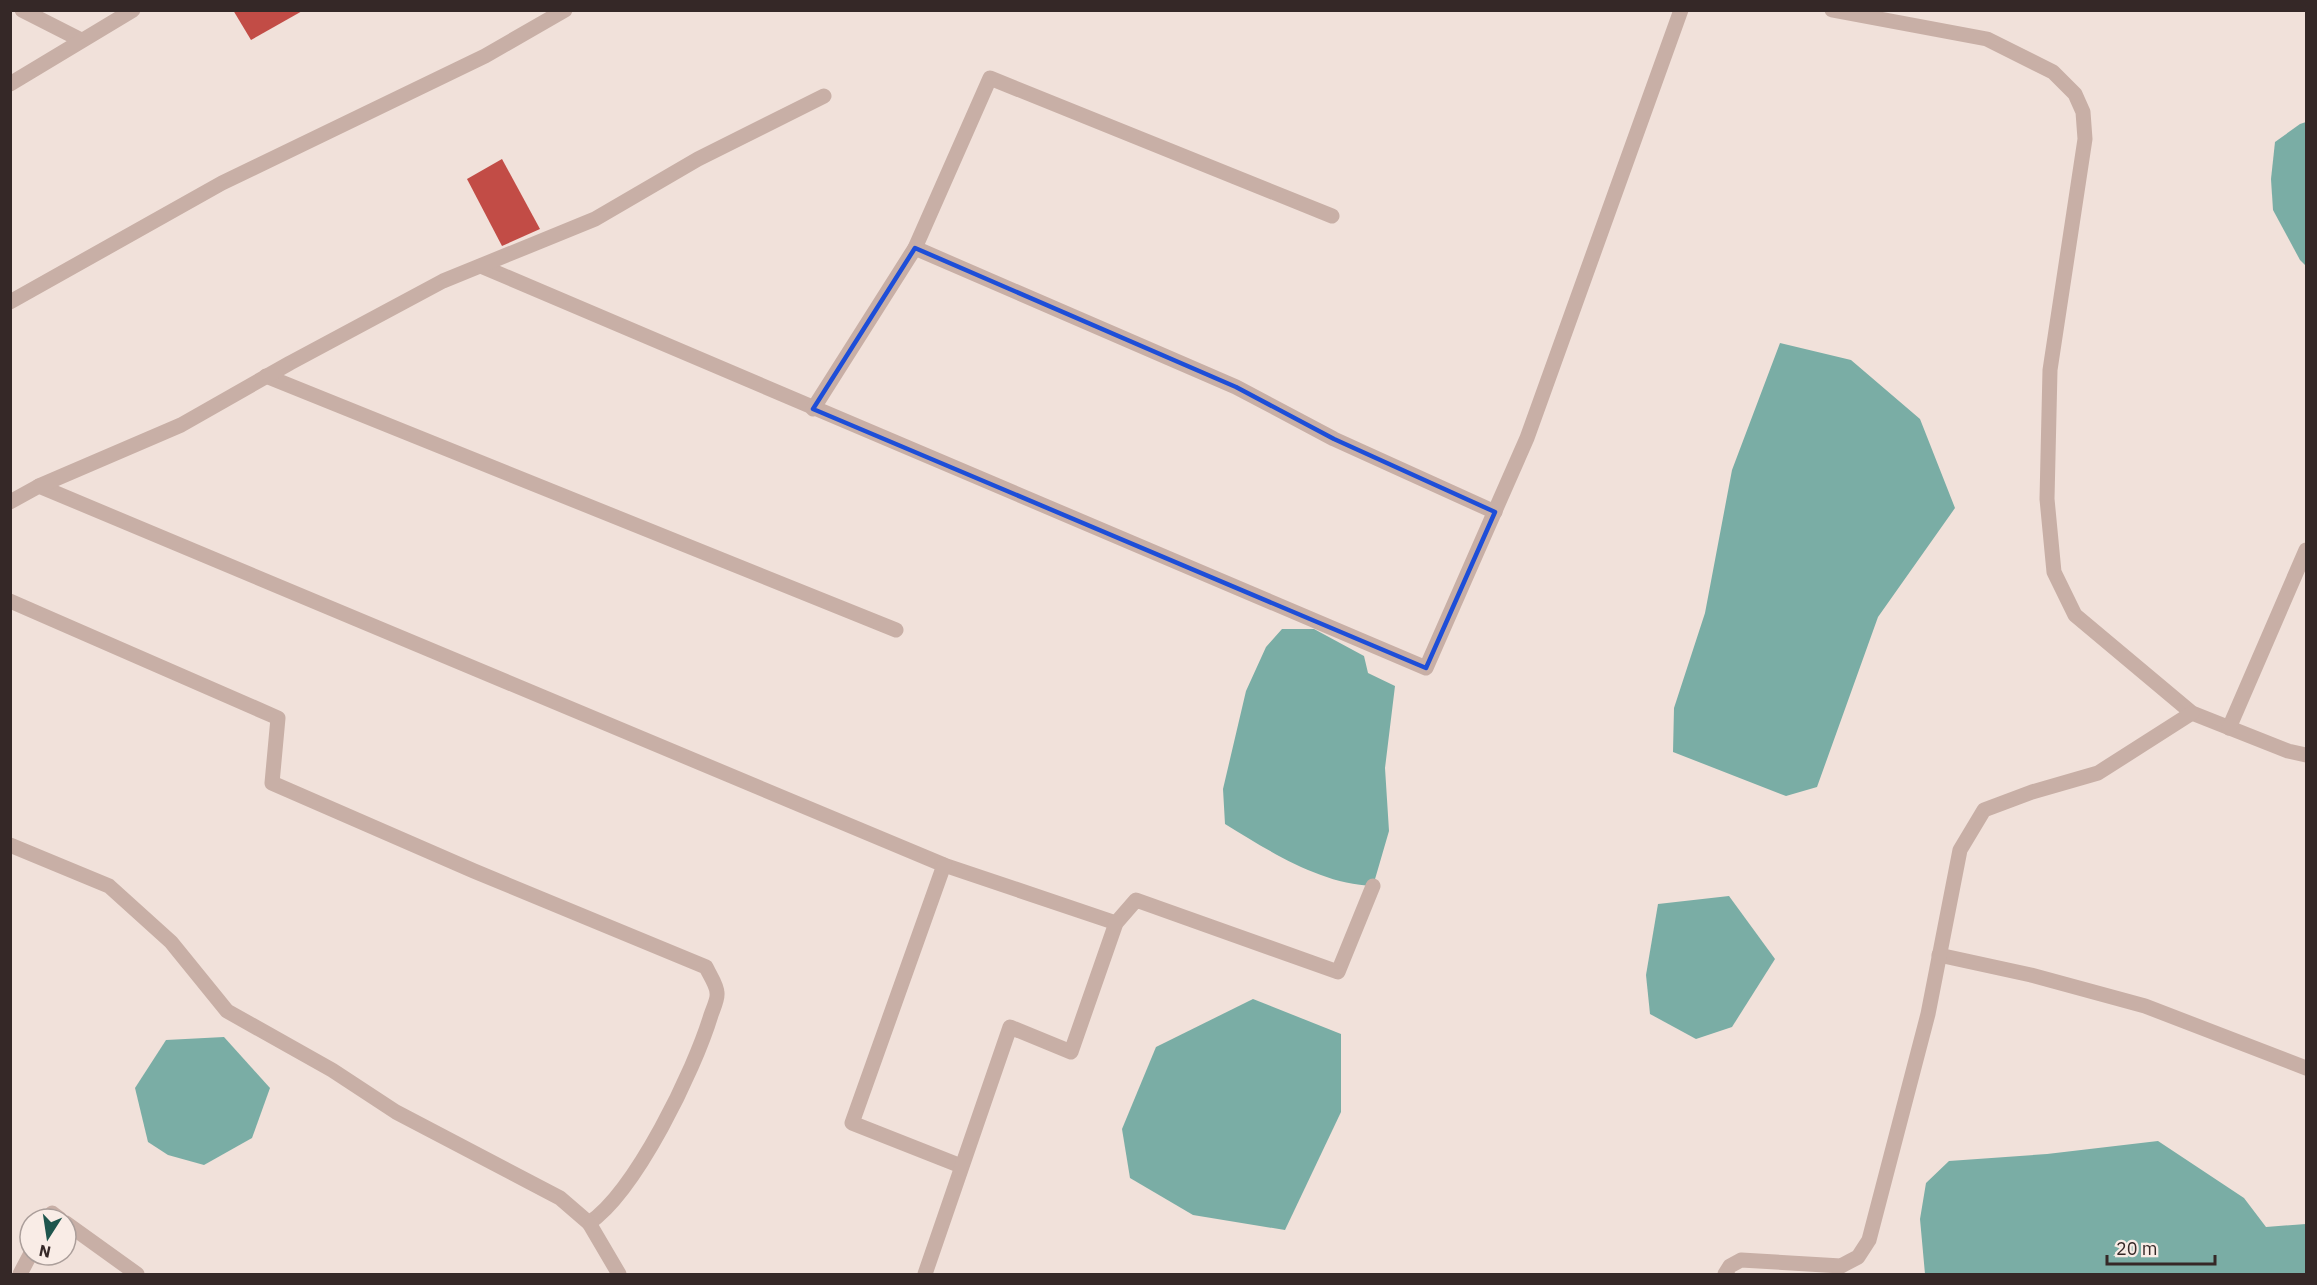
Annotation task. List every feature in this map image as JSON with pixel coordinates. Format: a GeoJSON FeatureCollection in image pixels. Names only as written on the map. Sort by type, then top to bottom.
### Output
{"type":"FeatureCollection","features":[{"type":"Feature","properties":{"kind":"street"},"geometry":{"type":"LineString","coordinates":[[22,10],[81,40]]}},
{"type":"Feature","properties":{"kind":"street"},"geometry":{"type":"LineString","coordinates":[[10,84],[133,10]]}},
{"type":"Feature","properties":{"kind":"street"},"geometry":{"type":"LineString","coordinates":[[10,302],[222,183],[485,56],[566,10]]}},
{"type":"Feature","properties":{"kind":"street"},"geometry":{"type":"LineString","coordinates":[[482,266],[813,409],[1426,668],[1527,438],[1681,10]]}},
{"type":"Feature","properties":{"kind":"street"},"geometry":{"type":"LineString","coordinates":[[1832,10],[1988,39],[2053,72],[2075,94],[2083,112],[2085,139],[2050,370],[2047,499],[2054,572],[2075,615],[2192,713],[2307,755]]}},
{"type":"Feature","properties":{"kind":"street"},"geometry":{"type":"LineString","coordinates":[[813,409],[915,248],[990,78],[1332,216]]}},
{"type":"Feature","properties":{"kind":"street"},"geometry":{"type":"LineString","coordinates":[[10,502],[39,486],[181,425],[266,376],[443,281],[595,219],[698,159],[824,96]]}},
{"type":"Feature","properties":{"kind":"street"},"geometry":{"type":"LineString","coordinates":[[915,248],[1236,387],[1334,439],[1495,512]]}},
{"type":"Feature","properties":{"kind":"street"},"geometry":{"type":"LineString","coordinates":[[266,376],[896,630]]}},
{"type":"Feature","properties":{"kind":"street"},"geometry":{"type":"LineString","coordinates":[[39,486],[944,865],[1116,923]]}},
{"type":"Feature","properties":{"kind":"street"},"geometry":{"type":"LineString","coordinates":[[2229,728],[2307,550]]}},
{"type":"Feature","properties":{"kind":"street"},"geometry":{"type":"LineString","coordinates":[[10,601],[278,718],[272,783],[474,872],[706,967],[717,993],[705,1034],[682,1089],[651,1144],[605,1212],[589,1223]]}},
{"type":"Feature","properties":{"kind":"street"},"geometry":{"type":"LineString","coordinates":[[1725,1275],[1730,1266],[1741,1260],[1841,1266],[1858,1257],[1869,1240],[1928,1014],[1960,850],[1984,810],[2032,792],[2098,773],[2192,713]]}},
{"type":"Feature","properties":{"kind":"street"},"geometry":{"type":"LineString","coordinates":[[10,845],[109,886],[171,942],[227,1011],[332,1070],[396,1112],[560,1198],[589,1223],[620,1275]]}},
{"type":"Feature","properties":{"kind":"street"},"geometry":{"type":"LineString","coordinates":[[944,865],[852,1123],[961,1166]]}},
{"type":"Feature","properties":{"kind":"street"},"geometry":{"type":"LineString","coordinates":[[925,1275],[1010,1027],[1071,1052],[1116,923],[1136,900],[1338,972],[1373,886]]}},
{"type":"Feature","properties":{"kind":"street"},"geometry":{"type":"LineString","coordinates":[[1939,955],[2031,975],[2145,1006],[2307,1068]]}},
{"type":"Feature","properties":{"kind":"street"},"geometry":{"type":"LineString","coordinates":[[78,1232],[137,1275]]}},
{"type":"Feature","properties":{"kind":"highlighted area"},"geometry":{"type":"Polygon","coordinates":[[[915,248],[1236,387],[1334,439],[1495,512],[1426,668],[813,409],[915,248]]]}},
{"type":"Feature","properties":{"kind":"water"},"geometry":{"type":"Polygon","coordinates":[[[2306,122],[2306,266],[2300,260],[2273,210],[2271,179],[2275,142],[2306,122]]]}},
{"type":"Feature","properties":{"kind":"water"},"geometry":{"type":"Polygon","coordinates":[[[1780,343],[1851,360],[1920,419],[1955,508],[1878,617],[1817,787],[1786,796],[1673,752],[1674,708],[1705,613],[1732,470],[1780,343]]]}},
{"type":"Feature","properties":{"kind":"water"},"geometry":{"type":"Polygon","coordinates":[[[1282,629],[1314,629],[1364,656],[1368,673],[1395,686],[1385,768],[1389,831],[1373,886],[1353,884],[1314,873],[1277,855],[1225,824],[1223,789],[1246,691],[1266,647],[1282,629]]]}},
{"type":"Feature","properties":{"kind":"water"},"geometry":{"type":"Polygon","coordinates":[[[1729,896],[1775,959],[1732,1027],[1696,1039],[1650,1014],[1646,975],[1658,904],[1729,896]]]}},
{"type":"Feature","properties":{"kind":"water"},"geometry":{"type":"Polygon","coordinates":[[[1253,999],[1341,1034],[1341,1112],[1285,1230],[1193,1215],[1130,1178],[1122,1129],[1156,1047],[1253,999]]]}},
{"type":"Feature","properties":{"kind":"water"},"geometry":{"type":"Polygon","coordinates":[[[224,1037],[270,1088],[252,1138],[204,1165],[168,1155],[148,1142],[135,1088],[166,1040],[224,1037]]]}},
{"type":"Feature","properties":{"kind":"water"},"geometry":{"type":"Polygon","coordinates":[[[2158,1141],[2244,1198],[2266,1227],[2306,1224],[2306,1274],[1925,1274],[1920,1219],[1926,1183],[1949,1161],[2047,1154],[2158,1141]]]}},
{"type":"Feature","properties":{"kind":"building"},"geometry":{"type":"Polygon","coordinates":[[[233,10],[304,10],[251,40],[233,10]]]}},
{"type":"Feature","properties":{"kind":"building"},"geometry":{"type":"Polygon","coordinates":[[[502,159],[540,229],[502,246],[467,179],[502,159]]]}}]}
